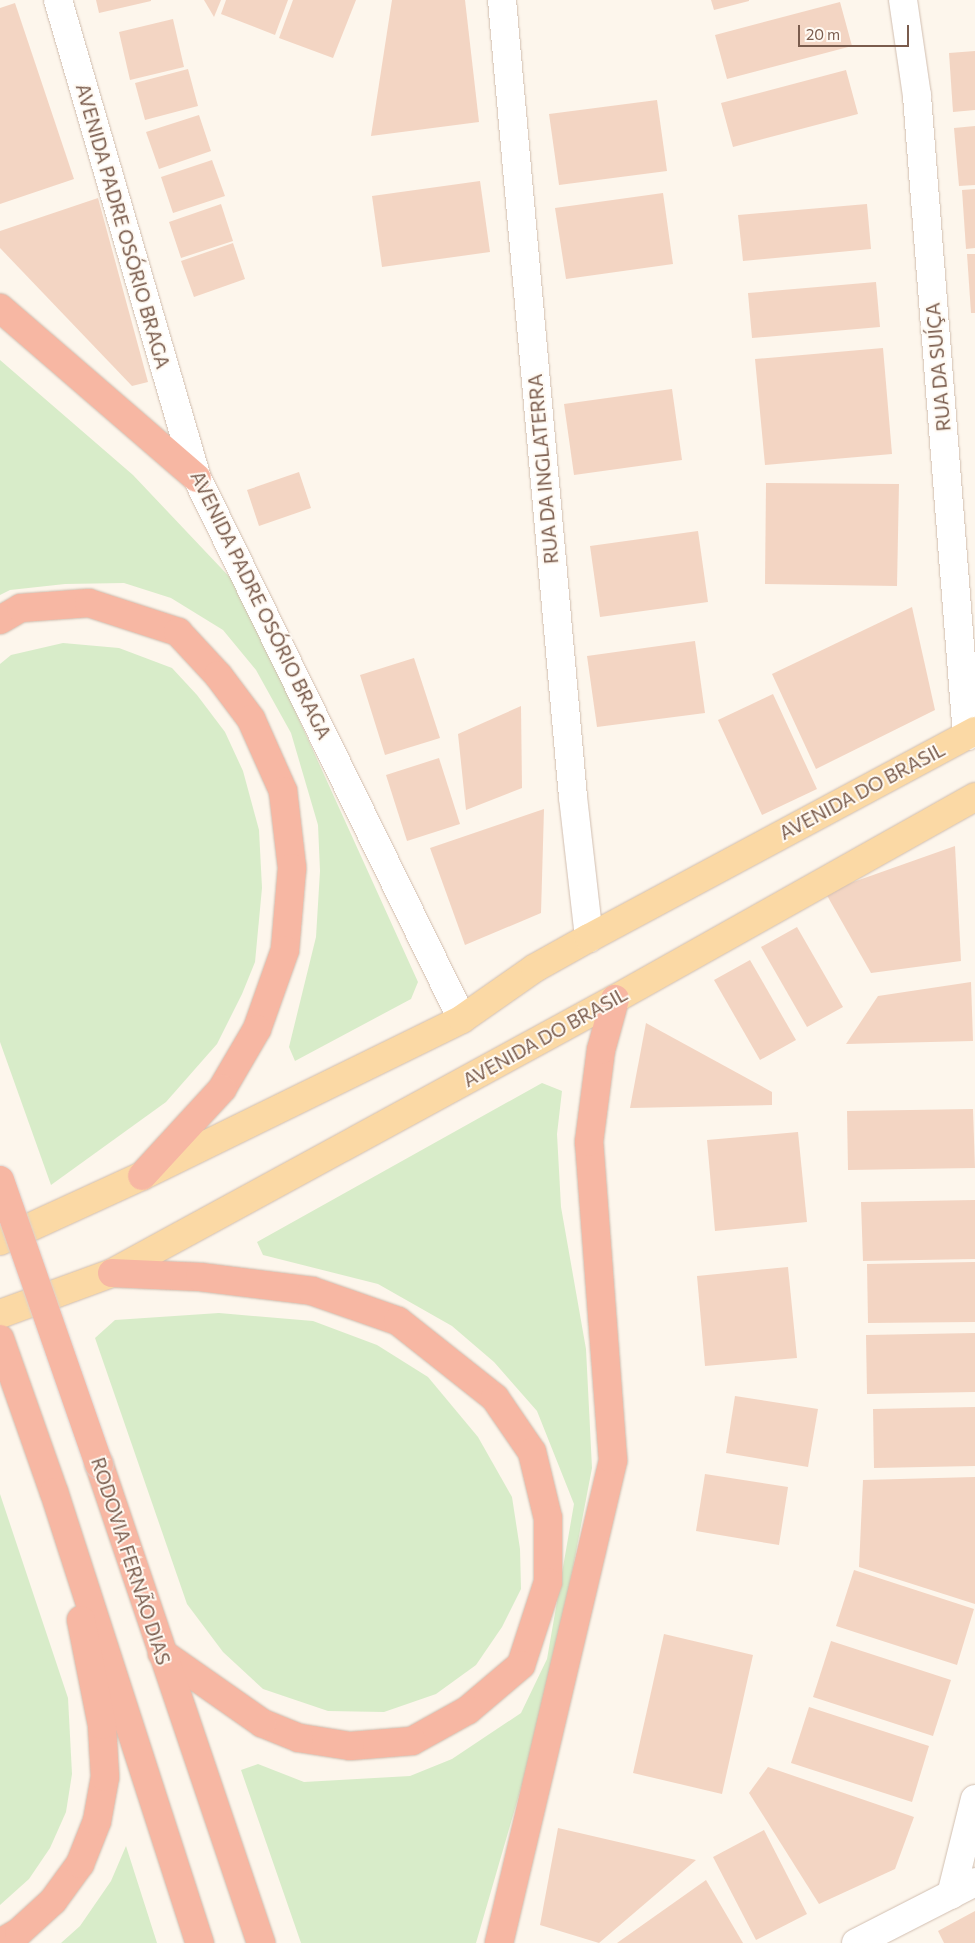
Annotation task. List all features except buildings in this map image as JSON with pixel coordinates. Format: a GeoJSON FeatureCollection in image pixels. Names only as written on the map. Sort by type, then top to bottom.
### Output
{"type":"FeatureCollection","features":[{"type":"Feature","properties":{"kind":"highway"},"geometry":{"type":"LineString","coordinates":[[0,308],[197,478]]}},
{"type":"Feature","properties":{"kind":"highway"},"geometry":{"type":"LineString","coordinates":[[0,620],[21,608],[89,603],[178,632],[218,675],[251,719],[283,791],[292,868],[285,950],[257,1029],[222,1089],[142,1176]]}},
{"type":"Feature","properties":{"kind":"highway"},"geometry":{"type":"LineString","coordinates":[[499,1943],[613,1460],[589,1142],[602,1050],[615,999]]}},
{"type":"Feature","properties":{"kind":"highway","name":"RODOVIA FERNÃO DIAS"},"geometry":{"type":"LineString","coordinates":[[0,1180],[99,1464],[261,1943]]}},
{"type":"Feature","properties":{"kind":"highway"},"geometry":{"type":"LineString","coordinates":[[112,1273],[200,1277],[312,1291],[398,1321],[495,1398],[532,1452],[548,1518],[548,1582],[521,1665],[468,1710],[412,1741],[350,1746],[299,1738],[262,1723],[162,1653]]}},
{"type":"Feature","properties":{"kind":"highway"},"geometry":{"type":"LineString","coordinates":[[0,1339],[54,1492],[200,1943]]}},
{"type":"Feature","properties":{"kind":"highway"},"geometry":{"type":"LineString","coordinates":[[0,1943],[19,1932],[53,1901],[80,1864],[97,1821],[105,1776],[102,1725],[54,1492]]}},
{"type":"Feature","properties":{"kind":"main road","name":"AVENIDA DO BRASIL"},"geometry":{"type":"LineString","coordinates":[[0,1241],[142,1176],[462,1019],[534,968],[971,733]]}},
{"type":"Feature","properties":{"kind":"main road","name":"AVENIDA DO BRASIL"},"geometry":{"type":"LineString","coordinates":[[0,1314],[112,1273],[615,999],[975,797]]}},
{"type":"Feature","properties":{"kind":"street","name":"AVENIDA PADRE OSÓRIO BRAGA"},"geometry":{"type":"LineString","coordinates":[[58,0],[197,478],[462,1019]]}},
{"type":"Feature","properties":{"kind":"street","name":"RUA DA INGLATERRA"},"geometry":{"type":"LineString","coordinates":[[502,0],[572,787],[589,938]]}},
{"type":"Feature","properties":{"kind":"street","name":"RUA DA SUÍÇA"},"geometry":{"type":"LineString","coordinates":[[903,0],[917,96],[971,733]]}},
{"type":"Feature","properties":{"kind":"street"},"geometry":{"type":"LineString","coordinates":[[951,1895],[975,1799]]}},
{"type":"Feature","properties":{"kind":"street"},"geometry":{"type":"LineString","coordinates":[[856,1943],[975,1882]]}},
{"type":"Feature","properties":{"kind":"green space"},"geometry":{"type":"Polygon","coordinates":[[[0,360],[133,475],[239,587],[418,982],[411,999],[295,1061],[289,1047],[316,937],[320,871],[318,825],[291,733],[256,670],[223,630],[171,598],[124,583],[65,584],[10,590],[0,595],[0,360]]]}},
{"type":"Feature","properties":{"kind":"green space"},"geometry":{"type":"Polygon","coordinates":[[[63,643],[119,648],[172,668],[197,695],[225,732],[243,771],[259,830],[262,888],[255,962],[242,994],[217,1044],[166,1102],[51,1185],[0,1042],[0,664],[11,655],[63,643]]]}},
{"type":"Feature","properties":{"kind":"green space"},"geometry":{"type":"Polygon","coordinates":[[[542,1083],[562,1091],[557,1134],[561,1207],[586,1349],[592,1468],[550,1688],[476,1943],[301,1943],[241,1770],[258,1764],[304,1782],[410,1776],[452,1759],[521,1713],[547,1659],[574,1504],[537,1411],[494,1362],[452,1326],[378,1284],[263,1255],[257,1242],[542,1083]]]}},
{"type":"Feature","properties":{"kind":"green space"},"geometry":{"type":"Polygon","coordinates":[[[219,1313],[313,1321],[377,1345],[428,1377],[478,1437],[512,1497],[520,1549],[521,1589],[502,1627],[476,1665],[436,1694],[384,1712],[328,1711],[263,1689],[223,1652],[187,1604],[95,1338],[115,1320],[219,1313]]]}},
{"type":"Feature","properties":{"kind":"green space"},"geometry":{"type":"Polygon","coordinates":[[[0,1494],[68,1698],[72,1774],[66,1812],[50,1848],[29,1879],[0,1905],[0,1494]]]}},
{"type":"Feature","properties":{"kind":"green space"},"geometry":{"type":"Polygon","coordinates":[[[126,1846],[157,1943],[61,1943],[80,1926],[111,1881],[126,1846]]]}}]}
